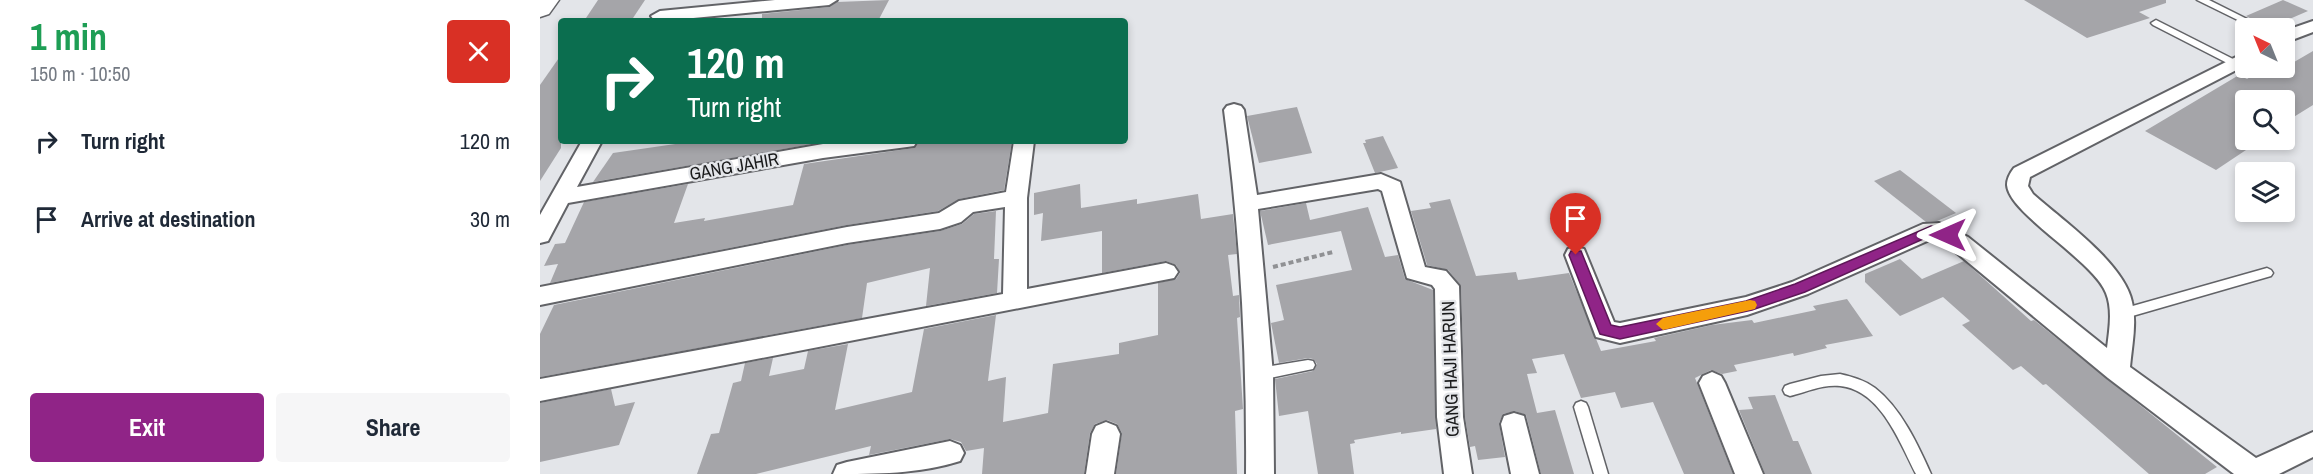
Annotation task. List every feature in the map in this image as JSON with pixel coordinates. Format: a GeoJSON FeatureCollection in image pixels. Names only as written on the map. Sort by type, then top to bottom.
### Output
{"type":"FeatureCollection","features":[{"type":"Feature","properties":{"kind":"main road"},"geometry":{"type":"LineString","coordinates":[[540,9],[547,0]]}},
{"type":"Feature","properties":{"kind":"street"},"geometry":{"type":"LineString","coordinates":[[662,12],[829,0]]}},
{"type":"Feature","properties":{"kind":"street"},"geometry":{"type":"LineString","coordinates":[[2295,33],[2313,26]]}},
{"type":"Feature","properties":{"kind":"street"},"geometry":{"type":"LineString","coordinates":[[2117,371],[2122,314],[2118,291],[2106,275],[2025,199],[2016,182],[2021,173],[2235,63]]}},
{"type":"Feature","properties":{"kind":"street"},"geometry":{"type":"LineString","coordinates":[[1234,110],[1247,204],[1260,374],[1260,474]]}},
{"type":"Feature","properties":{"kind":"street"},"geometry":{"type":"LineString","coordinates":[[540,235],[590,144]]}},
{"type":"Feature","properties":{"kind":"street","name":"GANG JAHIR"},"geometry":{"type":"LineString","coordinates":[[562,197],[823,151],[882,144]]}},
{"type":"Feature","properties":{"kind":"street"},"geometry":{"type":"LineString","coordinates":[[1015,301],[1016,198],[1024,144]]}},
{"type":"Feature","properties":{"kind":"street","name":"GANG HAJI HARUN"},"geometry":{"type":"LineString","coordinates":[[1247,204],[1381,181],[1392,187],[1415,272],[1419,276],[1438,277],[1447,286],[1450,417],[1458,474]]}},
{"type":"Feature","properties":{"kind":"street"},"geometry":{"type":"LineString","coordinates":[[540,296],[847,236],[940,221],[953,217],[967,206],[1016,198]]}},
{"type":"Feature","properties":{"kind":"street"},"geometry":{"type":"LineString","coordinates":[[1576,255],[1605,330],[1620,333],[1747,306],[1800,288],[1931,230],[1939,231],[1960,243],[2117,371],[2253,474],[2313,444]]}},
{"type":"Feature","properties":{"kind":"street"},"geometry":{"type":"LineString","coordinates":[[540,390],[1166,272]]}},
{"type":"Feature","properties":{"kind":"street"},"geometry":{"type":"LineString","coordinates":[[1712,383],[1749,474]]}},
{"type":"Feature","properties":{"kind":"street"},"geometry":{"type":"LineString","coordinates":[[1514,424],[1525,474]]}},
{"type":"Feature","properties":{"kind":"street"},"geometry":{"type":"LineString","coordinates":[[1100,474],[1106,434]]}},
{"type":"Feature","properties":{"kind":"street"},"geometry":{"type":"LineString","coordinates":[[847,474],[950,453]]}},
{"type":"Feature","properties":{"kind":"lane"},"geometry":{"type":"LineString","coordinates":[[2202,0],[2239,18]]}},
{"type":"Feature","properties":{"kind":"lane"},"geometry":{"type":"LineString","coordinates":[[2156,23],[2235,58]]}},
{"type":"Feature","properties":{"kind":"lane"},"geometry":{"type":"LineString","coordinates":[[2122,314],[2267,273]]}},
{"type":"Feature","properties":{"kind":"lane"},"geometry":{"type":"LineString","coordinates":[[1260,374],[1308,365]]}},
{"type":"Feature","properties":{"kind":"lane"},"geometry":{"type":"LineString","coordinates":[[1790,390],[1839,380],[1853,382],[1863,387],[1888,411],[1924,474]]}},
{"type":"Feature","properties":{"kind":"lane"},"geometry":{"type":"LineString","coordinates":[[1581,407],[1601,474]]}},
{"type":"Feature","properties":{"kind":"path"},"geometry":{"type":"LineString","coordinates":[[1251,272],[1333,252]]}},
{"type":"Feature","properties":{"kind":"building"},"geometry":{"type":"Polygon","coordinates":[[[598,0],[645,0],[633,18],[586,18],[598,0]]]}},
{"type":"Feature","properties":{"kind":"building"},"geometry":{"type":"Polygon","coordinates":[[[889,0],[880,18],[762,18],[762,14],[829,7],[837,2],[889,0]]]}},
{"type":"Feature","properties":{"kind":"building"},"geometry":{"type":"Polygon","coordinates":[[[2024,0],[2166,0],[2166,3],[2139,12],[2150,18],[2087,38],[2024,0]]]}},
{"type":"Feature","properties":{"kind":"building"},"geometry":{"type":"Polygon","coordinates":[[[2283,0],[2308,11],[2292,18],[2250,18],[2246,16],[2283,0]]]}},
{"type":"Feature","properties":{"kind":"building"},"geometry":{"type":"Polygon","coordinates":[[[2313,51],[2313,105],[2295,116],[2295,90],[2235,90],[2235,150],[2246,150],[2216,170],[2145,131],[2235,77],[2295,78],[2295,62],[2313,51]]]}},
{"type":"Feature","properties":{"kind":"building"},"geometry":{"type":"Polygon","coordinates":[[[558,59],[558,144],[561,144],[561,148],[540,181],[540,85],[558,59]]]}},
{"type":"Feature","properties":{"kind":"building"},"geometry":{"type":"Polygon","coordinates":[[[1297,107],[1312,153],[1259,163],[1247,116],[1297,107]]]}},
{"type":"Feature","properties":{"kind":"building"},"geometry":{"type":"Polygon","coordinates":[[[1383,136],[1398,168],[1375,173],[1363,143],[1366,143],[1365,140],[1383,136]]]}},
{"type":"Feature","properties":{"kind":"building"},"geometry":{"type":"Polygon","coordinates":[[[675,144],[813,144],[593,182],[613,153],[675,144]]]}},
{"type":"Feature","properties":{"kind":"building"},"geometry":{"type":"Polygon","coordinates":[[[917,144],[1012,144],[1004,190],[959,199],[938,211],[847,225],[550,283],[558,264],[544,266],[555,244],[565,243],[584,202],[688,184],[674,223],[705,218],[704,221],[793,205],[804,164],[914,148],[917,144]]]}},
{"type":"Feature","properties":{"kind":"building"},"geometry":{"type":"Polygon","coordinates":[[[1900,170],[1956,213],[1937,221],[1926,222],[1874,181],[1900,170]]]}},
{"type":"Feature","properties":{"kind":"building"},"geometry":{"type":"Polygon","coordinates":[[[1080,184],[1081,208],[1137,199],[1137,204],[1198,194],[1201,219],[1233,214],[1237,254],[1228,255],[1233,296],[1239,295],[1240,317],[1237,318],[1243,409],[1235,411],[1237,474],[1116,474],[1122,433],[1117,424],[1107,420],[1095,424],[1090,433],[1084,474],[982,474],[984,448],[966,451],[961,442],[950,439],[869,455],[871,446],[756,474],[697,474],[711,434],[719,433],[733,383],[741,381],[745,363],[773,358],[769,376],[804,369],[808,351],[848,344],[835,410],[912,392],[924,329],[996,315],[988,381],[1006,377],[1003,422],[1048,413],[1053,364],[1119,354],[1119,343],[1158,335],[1158,283],[1176,279],[1180,273],[1176,265],[1166,261],[1102,273],[1102,231],[1041,241],[1043,213],[1034,215],[1034,193],[1080,184]]]}},
{"type":"Feature","properties":{"kind":"building"},"geometry":{"type":"Polygon","coordinates":[[[1450,199],[1476,276],[1516,272],[1518,280],[1569,273],[1601,351],[1656,341],[1654,338],[1712,325],[1752,320],[1754,323],[1816,310],[1813,306],[1847,299],[1873,336],[1825,345],[1827,348],[1794,356],[1793,353],[1734,365],[1737,371],[1722,374],[1711,370],[1695,378],[1733,474],[1684,474],[1653,402],[1621,408],[1615,392],[1581,398],[1564,354],[1532,359],[1537,373],[1527,374],[1537,413],[1555,410],[1574,474],[1541,474],[1526,415],[1515,411],[1503,414],[1499,423],[1505,457],[1478,460],[1475,446],[1470,447],[1465,417],[1461,286],[1448,270],[1427,265],[1411,211],[1431,208],[1429,203],[1450,199]]]}},
{"type":"Feature","properties":{"kind":"building"},"geometry":{"type":"Polygon","coordinates":[[[1306,203],[1310,220],[1368,207],[1385,257],[1398,255],[1405,279],[1433,290],[1436,429],[1354,440],[1355,443],[1350,444],[1354,474],[1318,474],[1308,411],[1279,416],[1275,379],[1313,371],[1317,364],[1313,359],[1308,358],[1279,363],[1271,323],[1284,320],[1276,285],[1352,270],[1341,231],[1268,245],[1260,211],[1306,203]]]}},
{"type":"Feature","properties":{"kind":"building"},"geometry":{"type":"Polygon","coordinates":[[[996,211],[994,259],[999,259],[997,293],[926,306],[930,268],[867,283],[862,318],[540,377],[540,334],[554,305],[847,245],[940,231],[962,224],[974,214],[996,211]]]}},
{"type":"Feature","properties":{"kind":"building"},"geometry":{"type":"Polygon","coordinates":[[[1900,259],[1922,279],[1964,261],[2031,321],[2034,320],[2217,467],[2205,474],[2149,474],[2046,384],[2043,385],[2021,366],[2013,370],[1962,325],[1970,321],[1943,297],[1900,316],[1865,282],[1865,274],[1900,259]]]}},
{"type":"Feature","properties":{"kind":"building"},"geometry":{"type":"Polygon","coordinates":[[[611,389],[615,406],[635,402],[619,445],[540,462],[540,403],[611,389]]]}},
{"type":"Feature","properties":{"kind":"building"},"geometry":{"type":"Polygon","coordinates":[[[1775,395],[1793,441],[1798,441],[1812,474],[1765,474],[1739,410],[1753,409],[1748,397],[1775,395]]]}},
{"type":"Feature","properties":{"kind":"slow traffic"},"geometry":{"type":"LineString","coordinates":[[1663,324],[1750,305]]}},
{"type":"Feature","properties":{"kind":"route"},"geometry":{"type":"LineString","coordinates":[[1576,255],[1596,312],[1605,330],[1620,333],[1747,306],[1800,288],[1931,230],[1948,235]]}}]}
